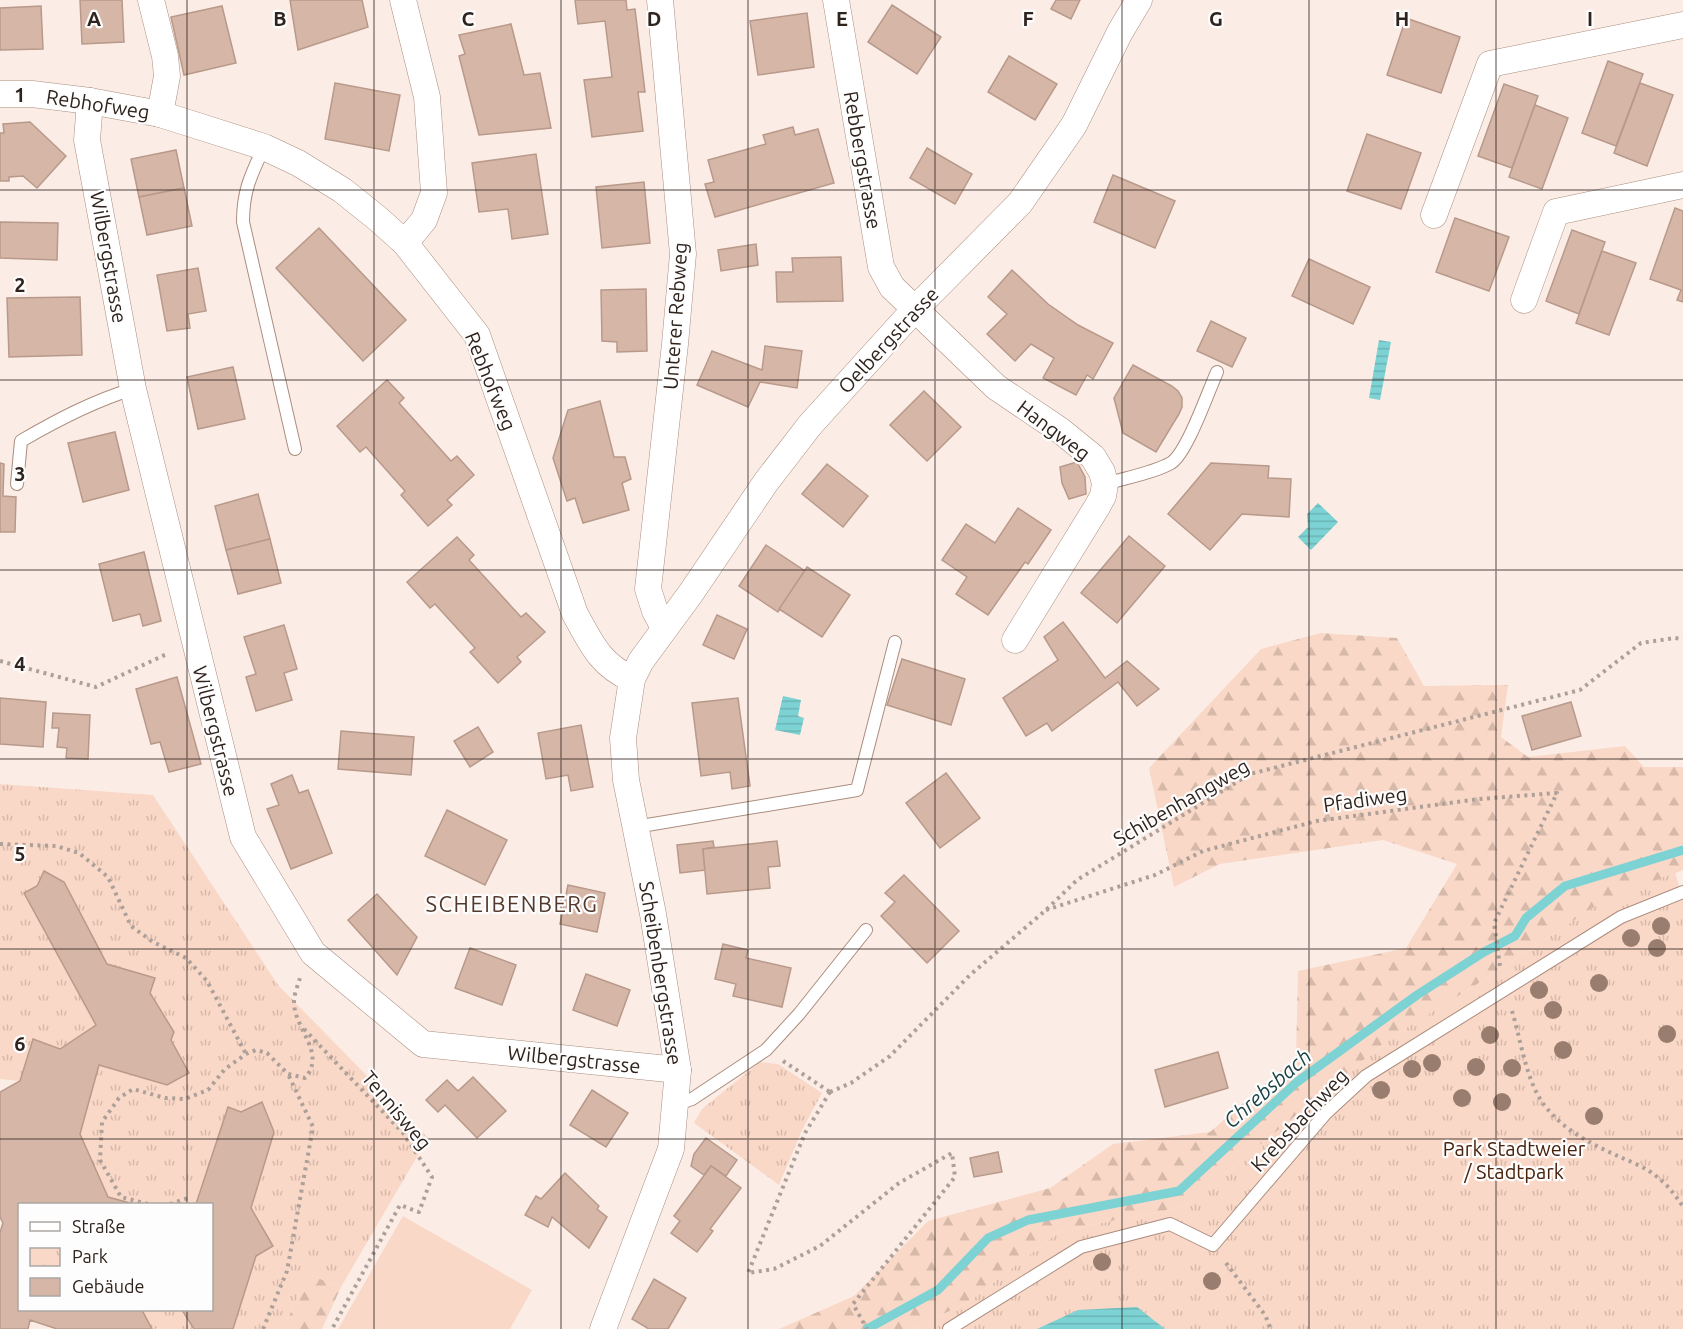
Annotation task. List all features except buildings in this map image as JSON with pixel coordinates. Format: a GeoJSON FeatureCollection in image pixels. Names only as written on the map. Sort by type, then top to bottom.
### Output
{"type":"FeatureCollection","features":[{"type":"Feature","properties":{"kind":"street","name":"Rebhofweg"},"geometry":{"type":"LineString","coordinates":[[152,0],[167,76],[160,114]]}},
{"type":"Feature","properties":{"kind":"street"},"geometry":{"type":"LineString","coordinates":[[403,0],[427,98],[435,193],[424,220],[405,243]]}},
{"type":"Feature","properties":{"kind":"street","name":"Unterer Rebweg"},"geometry":{"type":"LineString","coordinates":[[660,0],[683,254],[648,589],[655,611],[664,628]]}},
{"type":"Feature","properties":{"kind":"street","name":"Rebbergstrasse"},"geometry":{"type":"LineString","coordinates":[[836,0],[880,267],[892,287],[915,309]]}},
{"type":"Feature","properties":{"kind":"street","name":"Oelbergstrasse"},"geometry":{"type":"LineString","coordinates":[[632,679],[641,661],[691,593],[766,482],[804,433],[915,309],[1020,203],[1074,124],[1120,32],[1139,0]]}},
{"type":"Feature","properties":{"kind":"street"},"geometry":{"type":"LineString","coordinates":[[1434,215],[1490,64],[1683,25]]}},
{"type":"Feature","properties":{"kind":"street","name":"Rebhofweg"},"geometry":{"type":"LineString","coordinates":[[0,94],[32,94],[90,101],[160,114],[264,147],[298,163],[342,190],[405,243],[477,335],[576,614],[604,662],[620,674],[632,679]]}},
{"type":"Feature","properties":{"kind":"street","name":"Wilbergstrasse"},"geometry":{"type":"LineString","coordinates":[[90,101],[87,140],[133,389],[243,837],[313,953],[423,1044],[678,1070]]}},
{"type":"Feature","properties":{"kind":"street"},"geometry":{"type":"LineString","coordinates":[[1524,300],[1556,212],[1683,185]]}},
{"type":"Feature","properties":{"kind":"street","name":"Hangweg"},"geometry":{"type":"LineString","coordinates":[[915,309],[996,387],[1061,431],[1093,457],[1102,472],[1105,484]]}},
{"type":"Feature","properties":{"kind":"street"},"geometry":{"type":"LineString","coordinates":[[1015,640],[1097,507],[1103,496],[1105,484]]}},
{"type":"Feature","properties":{"kind":"street","name":"Scheibenbergstrasse"},"geometry":{"type":"LineString","coordinates":[[603,1329],[671,1149],[678,1070],[653,914],[626,780],[623,738],[632,679]]}},
{"type":"Feature","properties":{"kind":"lane"},"geometry":{"type":"LineString","coordinates":[[264,147],[247,184],[243,202],[243,222],[295,449]]}},
{"type":"Feature","properties":{"kind":"lane"},"geometry":{"type":"LineString","coordinates":[[1105,484],[1163,466],[1176,459],[1184,447],[1217,372]]}},
{"type":"Feature","properties":{"kind":"lane"},"geometry":{"type":"LineString","coordinates":[[18,483],[21,441],[62,417],[108,396],[133,389]]}},
{"type":"Feature","properties":{"kind":"lane"},"geometry":{"type":"LineString","coordinates":[[636,827],[857,790],[895,642]]}},
{"type":"Feature","properties":{"kind":"lane","name":"Krebsbachweg"},"geometry":{"type":"LineString","coordinates":[[1213,1245],[1326,1113],[1366,1076],[1622,918],[1683,892]]}},
{"type":"Feature","properties":{"kind":"lane"},"geometry":{"type":"LineString","coordinates":[[675,1105],[692,1099],[766,1050],[799,1014],[866,930]]}},
{"type":"Feature","properties":{"kind":"lane"},"geometry":{"type":"LineString","coordinates":[[949,1329],[1082,1247],[1170,1224],[1213,1245]]}},
{"type":"Feature","properties":{"kind":"path","name":"Schibenhangweg"},"geometry":{"type":"LineString","coordinates":[[830,1092],[851,1083],[890,1056],[970,975],[1046,910],[1077,880],[1250,774],[1580,690],[1641,643],[1683,639]]}},
{"type":"Feature","properties":{"kind":"path"},"geometry":{"type":"LineString","coordinates":[[0,661],[96,687],[195,641]]}},
{"type":"Feature","properties":{"kind":"path","name":"Pfadiweg"},"geometry":{"type":"LineString","coordinates":[[1046,910],[1155,875],[1203,851],[1317,821],[1479,799],[1557,793],[1494,923],[1500,969],[1506,989]]}},
{"type":"Feature","properties":{"kind":"path"},"geometry":{"type":"LineString","coordinates":[[0,844],[56,846],[79,853],[101,871],[108,877],[131,926],[153,942],[186,958],[207,981],[246,1054]]}},
{"type":"Feature","properties":{"kind":"path"},"geometry":{"type":"LineString","coordinates":[[288,1074],[305,1078],[312,1070],[314,1055],[300,1025],[294,1002],[300,977],[313,953]]}},
{"type":"Feature","properties":{"kind":"path"},"geometry":{"type":"LineString","coordinates":[[1506,989],[1534,1088],[1544,1104],[1558,1120],[1592,1144],[1647,1169],[1662,1181],[1683,1207]]}},
{"type":"Feature","properties":{"kind":"path","name":"Tennisweg"},"geometry":{"type":"LineString","coordinates":[[300,1025],[403,1134],[432,1176],[419,1212],[400,1205],[332,1329]]}},
{"type":"Feature","properties":{"kind":"path"},"geometry":{"type":"LineString","coordinates":[[144,1203],[121,1197],[100,1160],[102,1122],[119,1098],[133,1089],[165,1098],[185,1099],[208,1090],[225,1069],[246,1054],[256,1050],[267,1053],[288,1074],[313,1127],[287,1271],[262,1329]]}},
{"type":"Feature","properties":{"kind":"path"},"geometry":{"type":"LineString","coordinates":[[766,1050],[830,1092],[805,1133],[748,1273],[774,1269],[820,1246],[899,1183],[952,1153],[954,1177],[853,1304],[867,1329]]}},
{"type":"Feature","properties":{"kind":"path"},"geometry":{"type":"LineString","coordinates":[[173,1203],[191,1197]]}},
{"type":"Feature","properties":{"kind":"path"},"geometry":{"type":"LineString","coordinates":[[1213,1245],[1265,1315],[1270,1329]]}},
{"type":"Feature","properties":{"kind":"green space"},"geometry":{"type":"Polygon","coordinates":[[[1321,633],[1397,638],[1424,686],[1508,685],[1501,737],[1528,757],[1625,746],[1644,767],[1683,767],[1683,870],[1593,908],[1393,1036],[1184,1207],[1060,1231],[969,1302],[912,1329],[779,1329],[854,1296],[928,1221],[1050,1188],[1113,1144],[1210,1132],[1296,1057],[1298,971],[1406,948],[1457,864],[1383,840],[1220,864],[1174,887],[1149,768],[1261,649],[1321,633]]]}},
{"type":"Feature","properties":{"kind":"green space"},"geometry":{"type":"Polygon","coordinates":[[[0,784],[153,795],[278,985],[428,1138],[341,1287],[308,1274],[283,1329],[233,1329],[256,1256],[273,1246],[251,1208],[241,1112],[228,1108],[196,1203],[130,1203],[108,1197],[80,1134],[99,1065],[166,1085],[189,1073],[171,1040],[174,1032],[150,993],[155,978],[107,964],[64,882],[44,871],[37,886],[24,893],[96,1025],[60,1049],[33,1039],[20,1081],[0,1079],[0,784]]]}},
{"type":"Feature","properties":{"kind":"green space","name":"Park Stadtweier / Stadtpark"},"geometry":{"type":"Polygon","coordinates":[[[1675,872],[1683,900],[1683,1329],[912,1329],[969,1302],[1060,1231],[1184,1207],[1393,1036],[1593,908],[1675,872]]]}},
{"type":"Feature","properties":{"kind":"green space"},"geometry":{"type":"Polygon","coordinates":[[[760,1062],[778,1064],[822,1093],[802,1130],[779,1185],[694,1123],[702,1109],[760,1062]]]}},
{"type":"Feature","properties":{"kind":"green space"},"geometry":{"type":"Polygon","coordinates":[[[403,1216],[532,1290],[510,1329],[338,1329],[403,1216]]]}},
{"type":"Feature","properties":{"kind":"green space"},"geometry":{"type":"Polygon","coordinates":[[[308,1274],[341,1287],[322,1329],[283,1329],[308,1274]]]}},
{"type":"Feature","properties":{"kind":"green space"},"geometry":{"type":"Polygon","coordinates":[[[143,1311],[183,1311],[194,1329],[152,1329],[143,1311]]]}},
{"type":"Feature","properties":{"kind":"water"},"geometry":{"type":"Polygon","coordinates":[[[1379,340],[1391,342],[1380,400],[1369,398],[1379,340]]]}},
{"type":"Feature","properties":{"kind":"water"},"geometry":{"type":"Polygon","coordinates":[[[1318,503],[1338,522],[1311,550],[1298,537],[1308,527],[1307,514],[1318,503]]]}},
{"type":"Feature","properties":{"kind":"water"},"geometry":{"type":"Polygon","coordinates":[[[783,696],[801,700],[798,716],[804,718],[800,735],[775,730],[783,696]]]}},
{"type":"Feature","properties":{"kind":"water"},"geometry":{"type":"Polygon","coordinates":[[[1137,1307],[1165,1329],[1037,1329],[1078,1310],[1137,1307]]]}},
{"type":"Feature","properties":{"kind":"waterway","name":"Chrebsbach"},"geometry":{"type":"LineString","coordinates":[[867,1329],[938,1290],[988,1238],[1028,1220],[1179,1191],[1297,1082],[1417,995],[1484,952],[1515,936],[1526,918],[1565,886],[1683,850]]}},
{"type":"Feature","properties":{"kind":"district","name":"SCHEIBENBERG"},"geometry":{"type":"Point","coordinates":[512,903]}}]}
